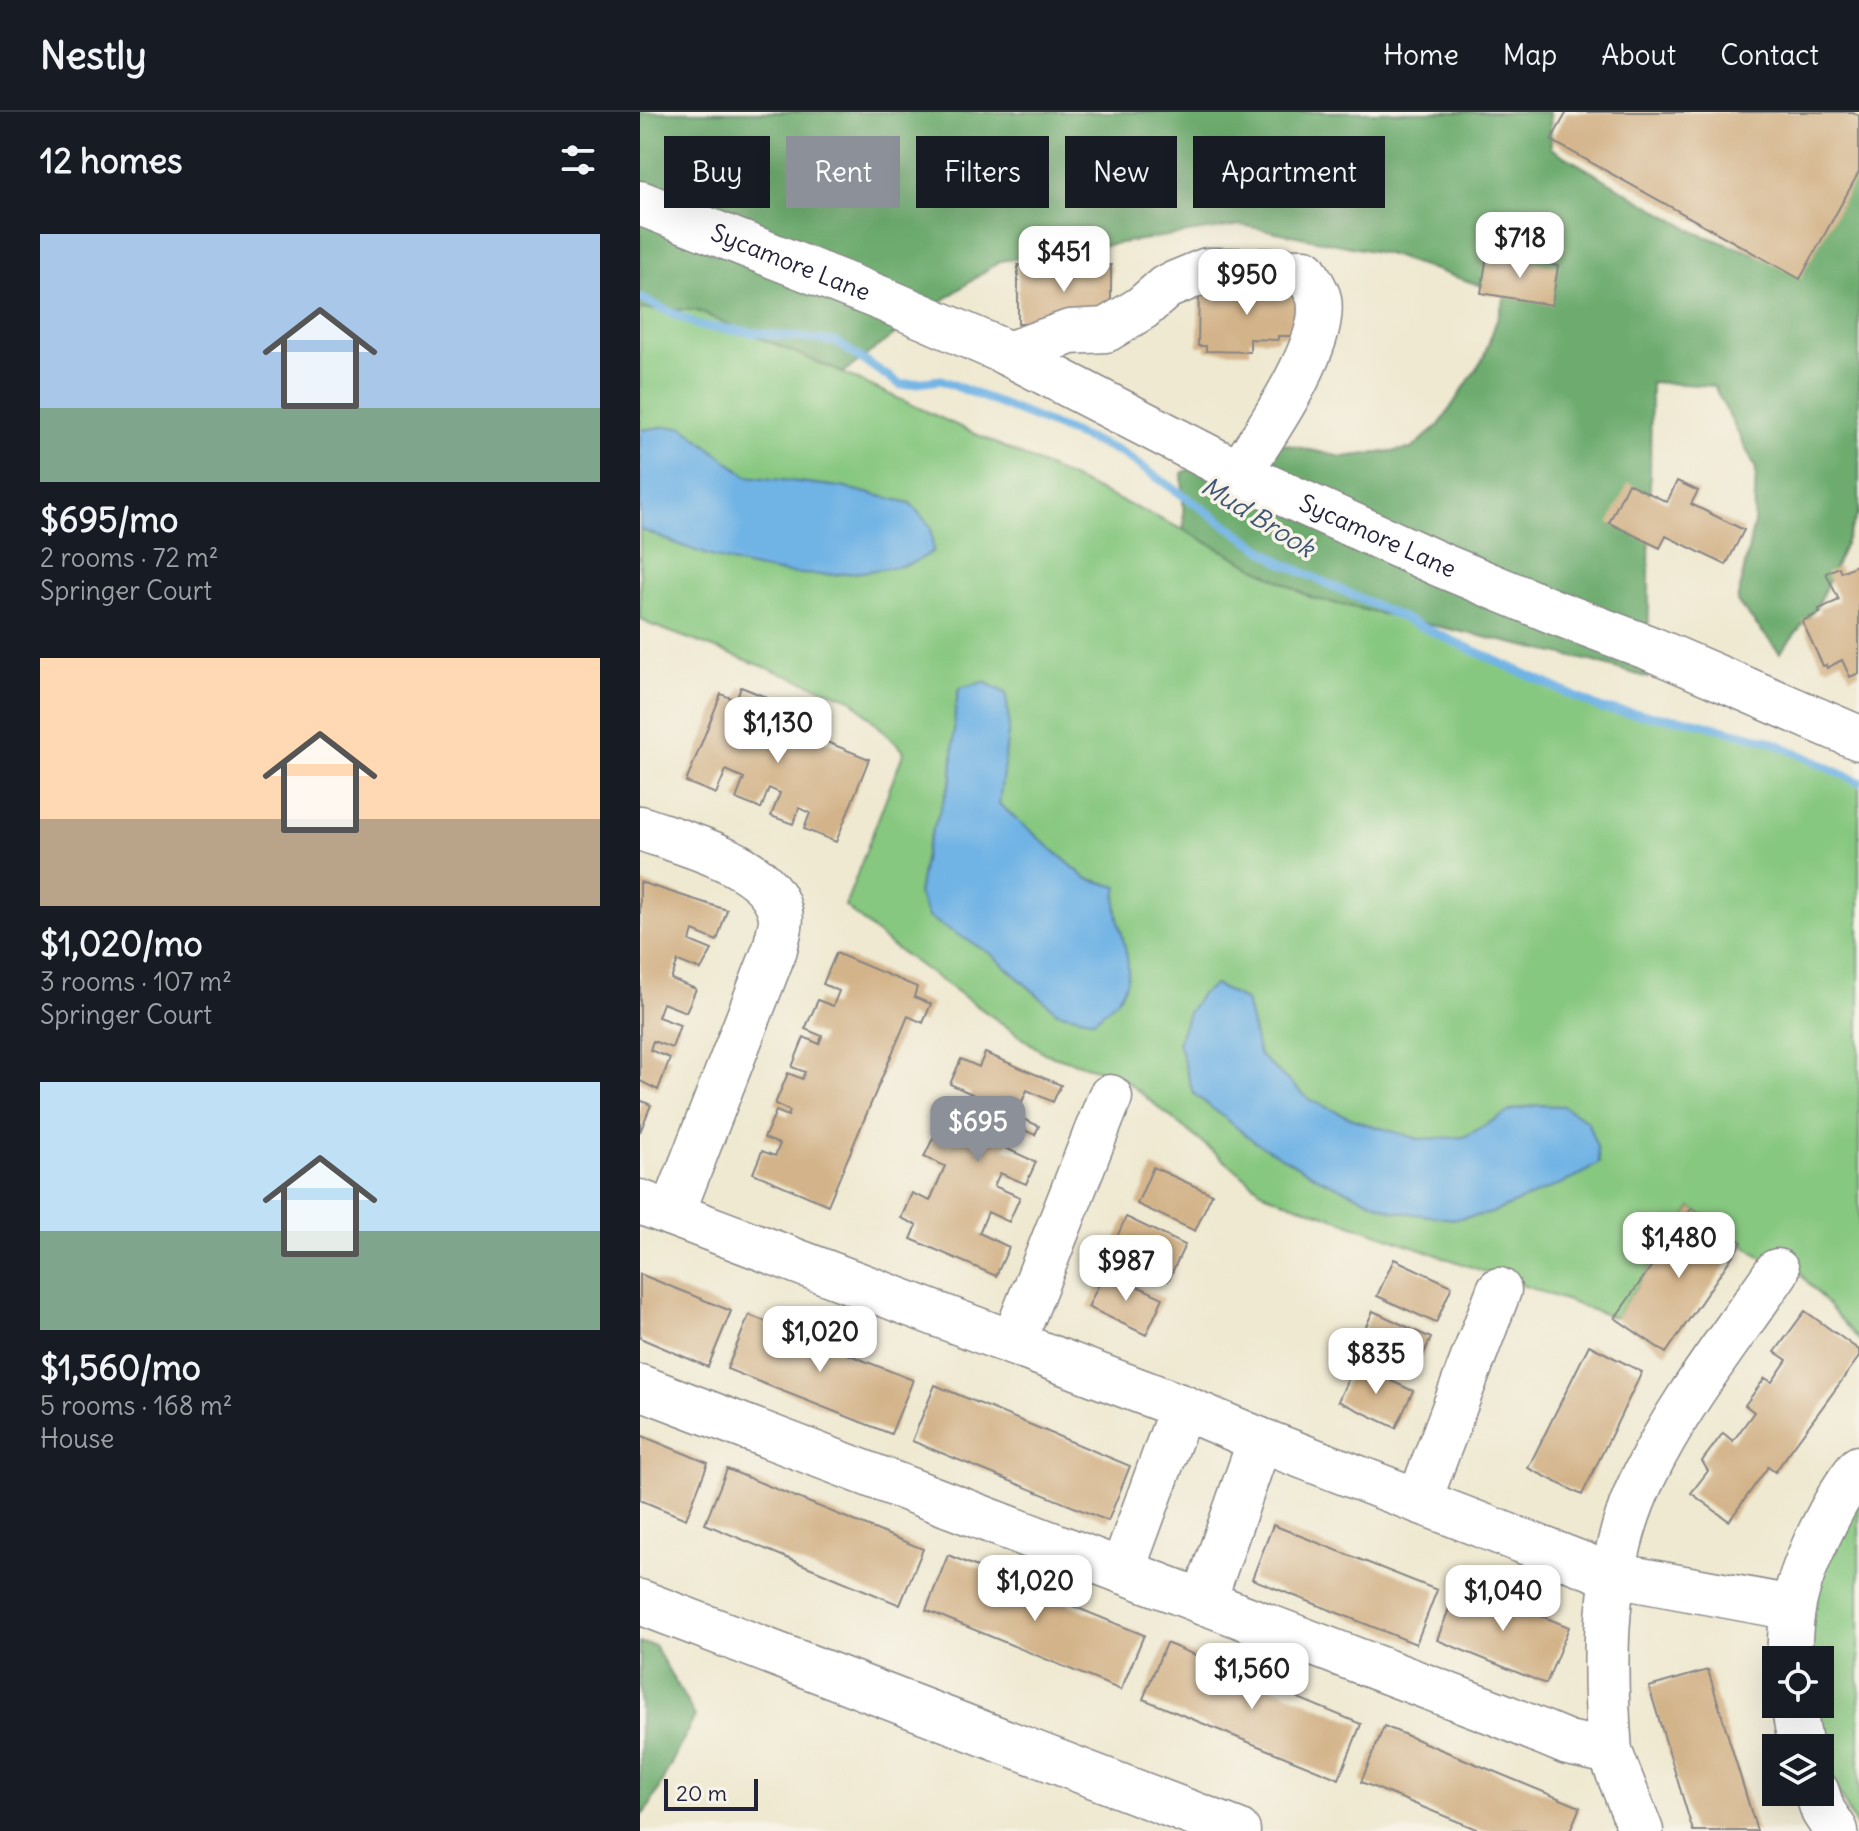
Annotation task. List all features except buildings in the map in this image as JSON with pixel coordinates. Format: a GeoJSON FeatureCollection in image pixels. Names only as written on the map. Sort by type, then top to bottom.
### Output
{"type":"FeatureCollection","features":[{"type":"Feature","properties":{"kind":"street","name":"Sycamore Lane"},"geometry":{"type":"LineString","coordinates":[[640,203],[885,300],[1008,354],[1239,473],[1441,565],[1652,649],[1859,738]]}},
{"type":"Feature","properties":{"kind":"street"},"geometry":{"type":"LineString","coordinates":[[1008,354],[1070,332],[1106,330],[1142,308],[1166,287],[1207,270],[1305,271],[1319,299],[1315,343],[1273,421],[1239,473]]}},
{"type":"Feature","properties":{"kind":"street"},"geometry":{"type":"LineString","coordinates":[[640,828],[740,866],[766,885],[781,913],[775,949],[656,1208],[1182,1407],[1612,1575],[1793,1608]]}},
{"type":"Feature","properties":{"kind":"street"},"geometry":{"type":"LineString","coordinates":[[1013,1343],[1110,1097]]}},
{"type":"Feature","properties":{"kind":"street"},"geometry":{"type":"LineString","coordinates":[[1641,1831],[1610,1752],[1606,1631],[1612,1575],[1643,1477],[1675,1420],[1777,1271]]}},
{"type":"Feature","properties":{"kind":"street"},"geometry":{"type":"LineString","coordinates":[[1419,1501],[1499,1290]]}},
{"type":"Feature","properties":{"kind":"street"},"geometry":{"type":"LineString","coordinates":[[640,1387],[1568,1743],[1610,1752]]}},
{"type":"Feature","properties":{"kind":"street"},"geometry":{"type":"LineString","coordinates":[[1122,1571],[1182,1407]]}},
{"type":"Feature","properties":{"kind":"street"},"geometry":{"type":"LineString","coordinates":[[1203,1603],[1260,1440]]}},
{"type":"Feature","properties":{"kind":"street"},"geometry":{"type":"LineString","coordinates":[[1790,1646],[1793,1608],[1806,1567],[1844,1486],[1859,1468]]}},
{"type":"Feature","properties":{"kind":"street"},"geometry":{"type":"LineString","coordinates":[[640,1602],[1238,1831]]}},
{"type":"Feature","properties":{"kind":"street"},"geometry":{"type":"LineString","coordinates":[[1821,1806],[1836,1831]]}},
{"type":"Feature","properties":{"kind":"green space"},"geometry":{"type":"Polygon","coordinates":[[[640,112],[1550,112],[1551,148],[1697,233],[1795,269],[1859,160],[1859,512],[1818,605],[1780,653],[1737,602],[1754,523],[1756,469],[1714,386],[1651,382],[1648,678],[1595,662],[1312,598],[1184,530],[1182,473],[1257,438],[1342,457],[1411,449],[1439,425],[1483,359],[1506,294],[1387,254],[1241,225],[1000,261],[843,373],[695,310],[640,309],[640,112]]]}},
{"type":"Feature","properties":{"kind":"green space"},"geometry":{"type":"Polygon","coordinates":[[[640,309],[695,310],[843,373],[1184,530],[1312,598],[1401,618],[1602,709],[1690,721],[1770,741],[1859,782],[1859,1340],[1796,1269],[1773,1250],[1765,1260],[1692,1208],[1615,1318],[1266,1194],[1121,1077],[1044,1053],[889,944],[845,906],[904,751],[851,699],[640,618],[640,309]]]}},
{"type":"Feature","properties":{"kind":"green space"},"geometry":{"type":"Polygon","coordinates":[[[1859,1489],[1859,1831],[1834,1784],[1834,1734],[1818,1734],[1815,1718],[1834,1718],[1834,1646],[1806,1646],[1808,1601],[1859,1489]]]}},
{"type":"Feature","properties":{"kind":"green space"},"geometry":{"type":"Polygon","coordinates":[[[640,1643],[654,1645],[695,1716],[651,1804],[640,1818],[640,1643]]]}},
{"type":"Feature","properties":{"kind":"water"},"geometry":{"type":"Polygon","coordinates":[[[683,427],[747,476],[841,487],[910,503],[931,527],[933,551],[912,563],[875,570],[843,574],[783,573],[727,561],[640,529],[640,430],[683,427]]]}},
{"type":"Feature","properties":{"kind":"water"},"geometry":{"type":"Polygon","coordinates":[[[984,682],[1006,693],[1009,724],[999,804],[1086,878],[1118,887],[1116,901],[1128,972],[1118,998],[1094,1020],[1057,1012],[991,954],[928,917],[918,894],[926,848],[952,777],[959,688],[984,682]]]}},
{"type":"Feature","properties":{"kind":"water"},"geometry":{"type":"Polygon","coordinates":[[[1215,985],[1246,1001],[1259,1055],[1310,1100],[1360,1122],[1419,1139],[1464,1137],[1512,1110],[1538,1105],[1563,1106],[1587,1121],[1597,1147],[1599,1163],[1577,1177],[1489,1214],[1453,1219],[1393,1211],[1319,1178],[1255,1142],[1193,1093],[1178,1042],[1188,1013],[1201,994],[1215,985]]]}},
{"type":"Feature","properties":{"kind":"waterway","name":"Mud Brook"},"geometry":{"type":"LineString","coordinates":[[640,298],[700,326],[836,342],[901,385],[941,380],[1120,452],[1282,563],[1602,709],[1691,721],[1770,741],[1859,782]]}}]}
